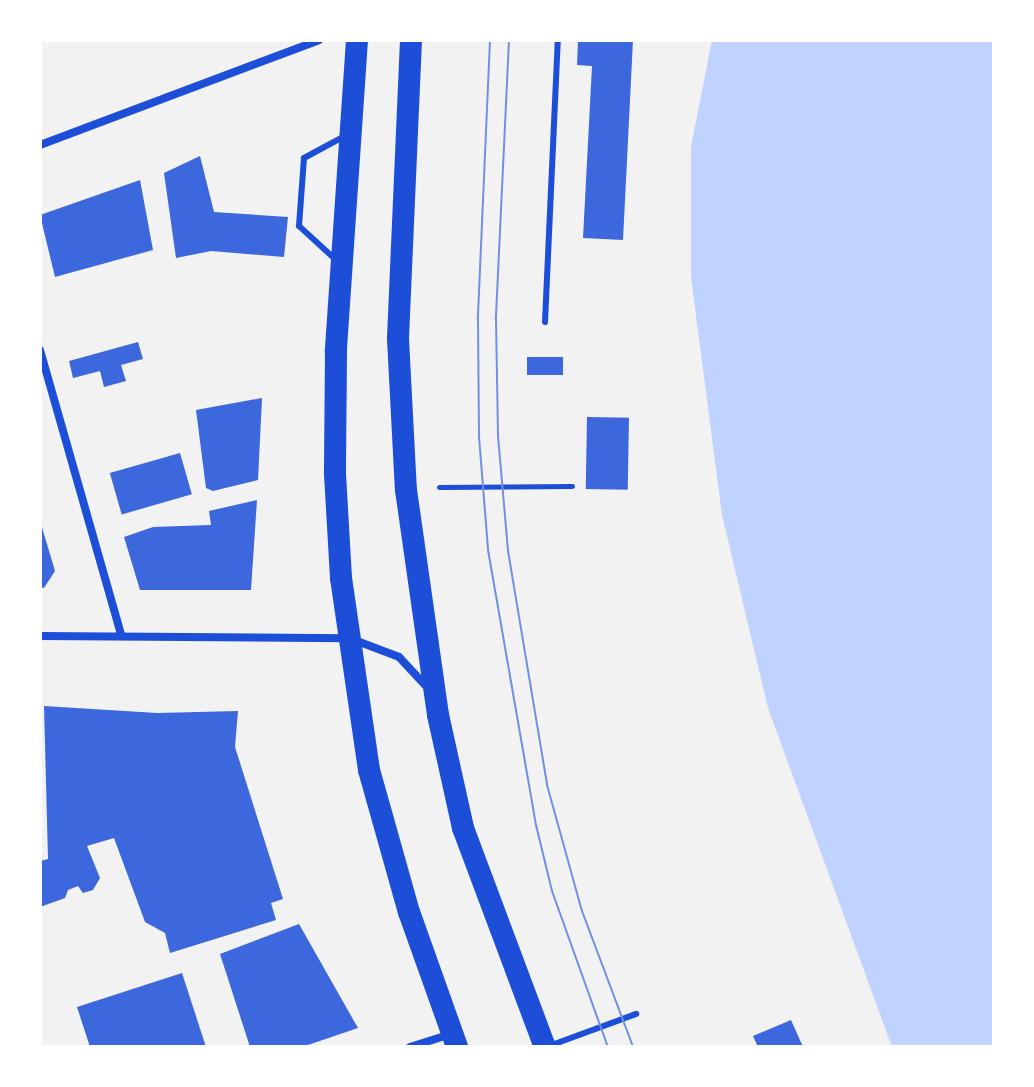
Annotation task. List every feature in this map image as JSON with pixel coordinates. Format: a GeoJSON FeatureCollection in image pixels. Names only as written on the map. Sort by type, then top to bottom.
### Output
{"type":"FeatureCollection","features":[{"type":"Feature","properties":{"kind":"highway"},"geometry":{"type":"LineString","coordinates":[[357,40],[341,265],[335,474],[349,638],[369,770],[409,912],[454,1040]]}},
{"type":"Feature","properties":{"kind":"highway"},"geometry":{"type":"LineString","coordinates":[[411,40],[398,339],[406,490],[438,715],[463,828],[546,1047]]}},
{"type":"Feature","properties":{"kind":"street"},"geometry":{"type":"LineString","coordinates":[[40,145],[319,40]]}},
{"type":"Feature","properties":{"kind":"street"},"geometry":{"type":"LineString","coordinates":[[40,350],[121,635]]}},
{"type":"Feature","properties":{"kind":"street"},"geometry":{"type":"LineString","coordinates":[[40,636],[349,638],[399,657],[429,689],[438,715]]}},
{"type":"Feature","properties":{"kind":"street"},"geometry":{"type":"LineString","coordinates":[[410,1047],[454,1040]]}},
{"type":"Feature","properties":{"kind":"lane"},"geometry":{"type":"LineString","coordinates":[[545,322],[558,40]]}},
{"type":"Feature","properties":{"kind":"lane"},"geometry":{"type":"LineString","coordinates":[[341,265],[299,226],[304,158],[350,134]]}},
{"type":"Feature","properties":{"kind":"lane"},"geometry":{"type":"LineString","coordinates":[[546,1047],[636,1014]]}},
{"type":"Feature","properties":{"kind":"path"},"geometry":{"type":"LineString","coordinates":[[439,487],[572,486]]}},
{"type":"Feature","properties":{"kind":"water"},"geometry":{"type":"Polygon","coordinates":[[[712,40],[994,40],[994,1047],[892,1047],[768,708],[722,515],[691,277],[691,147],[712,40]]]}},
{"type":"Feature","properties":{"kind":"building"},"geometry":{"type":"Polygon","coordinates":[[[578,40],[633,40],[623,240],[583,238],[592,66],[577,65],[578,40]]]}},
{"type":"Feature","properties":{"kind":"building"},"geometry":{"type":"Polygon","coordinates":[[[200,156],[214,212],[288,217],[284,257],[211,251],[176,258],[164,173],[200,156]]]}},
{"type":"Feature","properties":{"kind":"building"},"geometry":{"type":"Polygon","coordinates":[[[140,180],[153,250],[55,277],[40,215],[140,180]]]}},
{"type":"Feature","properties":{"kind":"building"},"geometry":{"type":"Polygon","coordinates":[[[138,342],[143,359],[121,365],[126,381],[104,387],[100,371],[73,378],[69,361],[138,342]]]}},
{"type":"Feature","properties":{"kind":"building"},"geometry":{"type":"Polygon","coordinates":[[[527,357],[563,357],[563,375],[527,375],[527,357]]]}},
{"type":"Feature","properties":{"kind":"building"},"geometry":{"type":"Polygon","coordinates":[[[262,398],[258,480],[213,491],[206,488],[196,410],[262,398]]]}},
{"type":"Feature","properties":{"kind":"building"},"geometry":{"type":"Polygon","coordinates":[[[587,417],[629,418],[628,490],[586,489],[587,417]]]}},
{"type":"Feature","properties":{"kind":"building"},"geometry":{"type":"Polygon","coordinates":[[[180,453],[192,494],[122,514],[110,473],[180,453]]]}},
{"type":"Feature","properties":{"kind":"building"},"geometry":{"type":"Polygon","coordinates":[[[257,500],[251,590],[140,590],[124,537],[153,527],[211,525],[209,511],[257,500]]]}},
{"type":"Feature","properties":{"kind":"building"},"geometry":{"type":"Polygon","coordinates":[[[41,524],[55,571],[44,588],[40,587],[41,524]]]}},
{"type":"Feature","properties":{"kind":"building"},"geometry":{"type":"Polygon","coordinates":[[[44,706],[157,713],[238,711],[235,747],[283,899],[271,903],[276,920],[170,953],[165,933],[145,922],[114,838],[87,846],[100,878],[93,890],[83,893],[78,886],[68,890],[65,898],[40,907],[40,861],[48,859],[44,706]]]}},
{"type":"Feature","properties":{"kind":"building"},"geometry":{"type":"Polygon","coordinates":[[[299,924],[358,1028],[302,1047],[250,1047],[220,954],[299,924]]]}},
{"type":"Feature","properties":{"kind":"building"},"geometry":{"type":"Polygon","coordinates":[[[182,973],[206,1047],[90,1047],[77,1007],[182,973]]]}},
{"type":"Feature","properties":{"kind":"building"},"geometry":{"type":"Polygon","coordinates":[[[791,1020],[803,1047],[758,1047],[753,1036],[791,1020]]]}},
{"type":"Feature","properties":{"kind":"tram line"},"geometry":{"type":"LineString","coordinates":[[490,40],[478,320],[479,437],[488,550],[536,825],[552,891],[608,1047]]}},
{"type":"Feature","properties":{"kind":"tram line"},"geometry":{"type":"LineString","coordinates":[[509,40],[496,320],[498,436],[508,551],[547,785],[582,911],[633,1047]]}}]}
